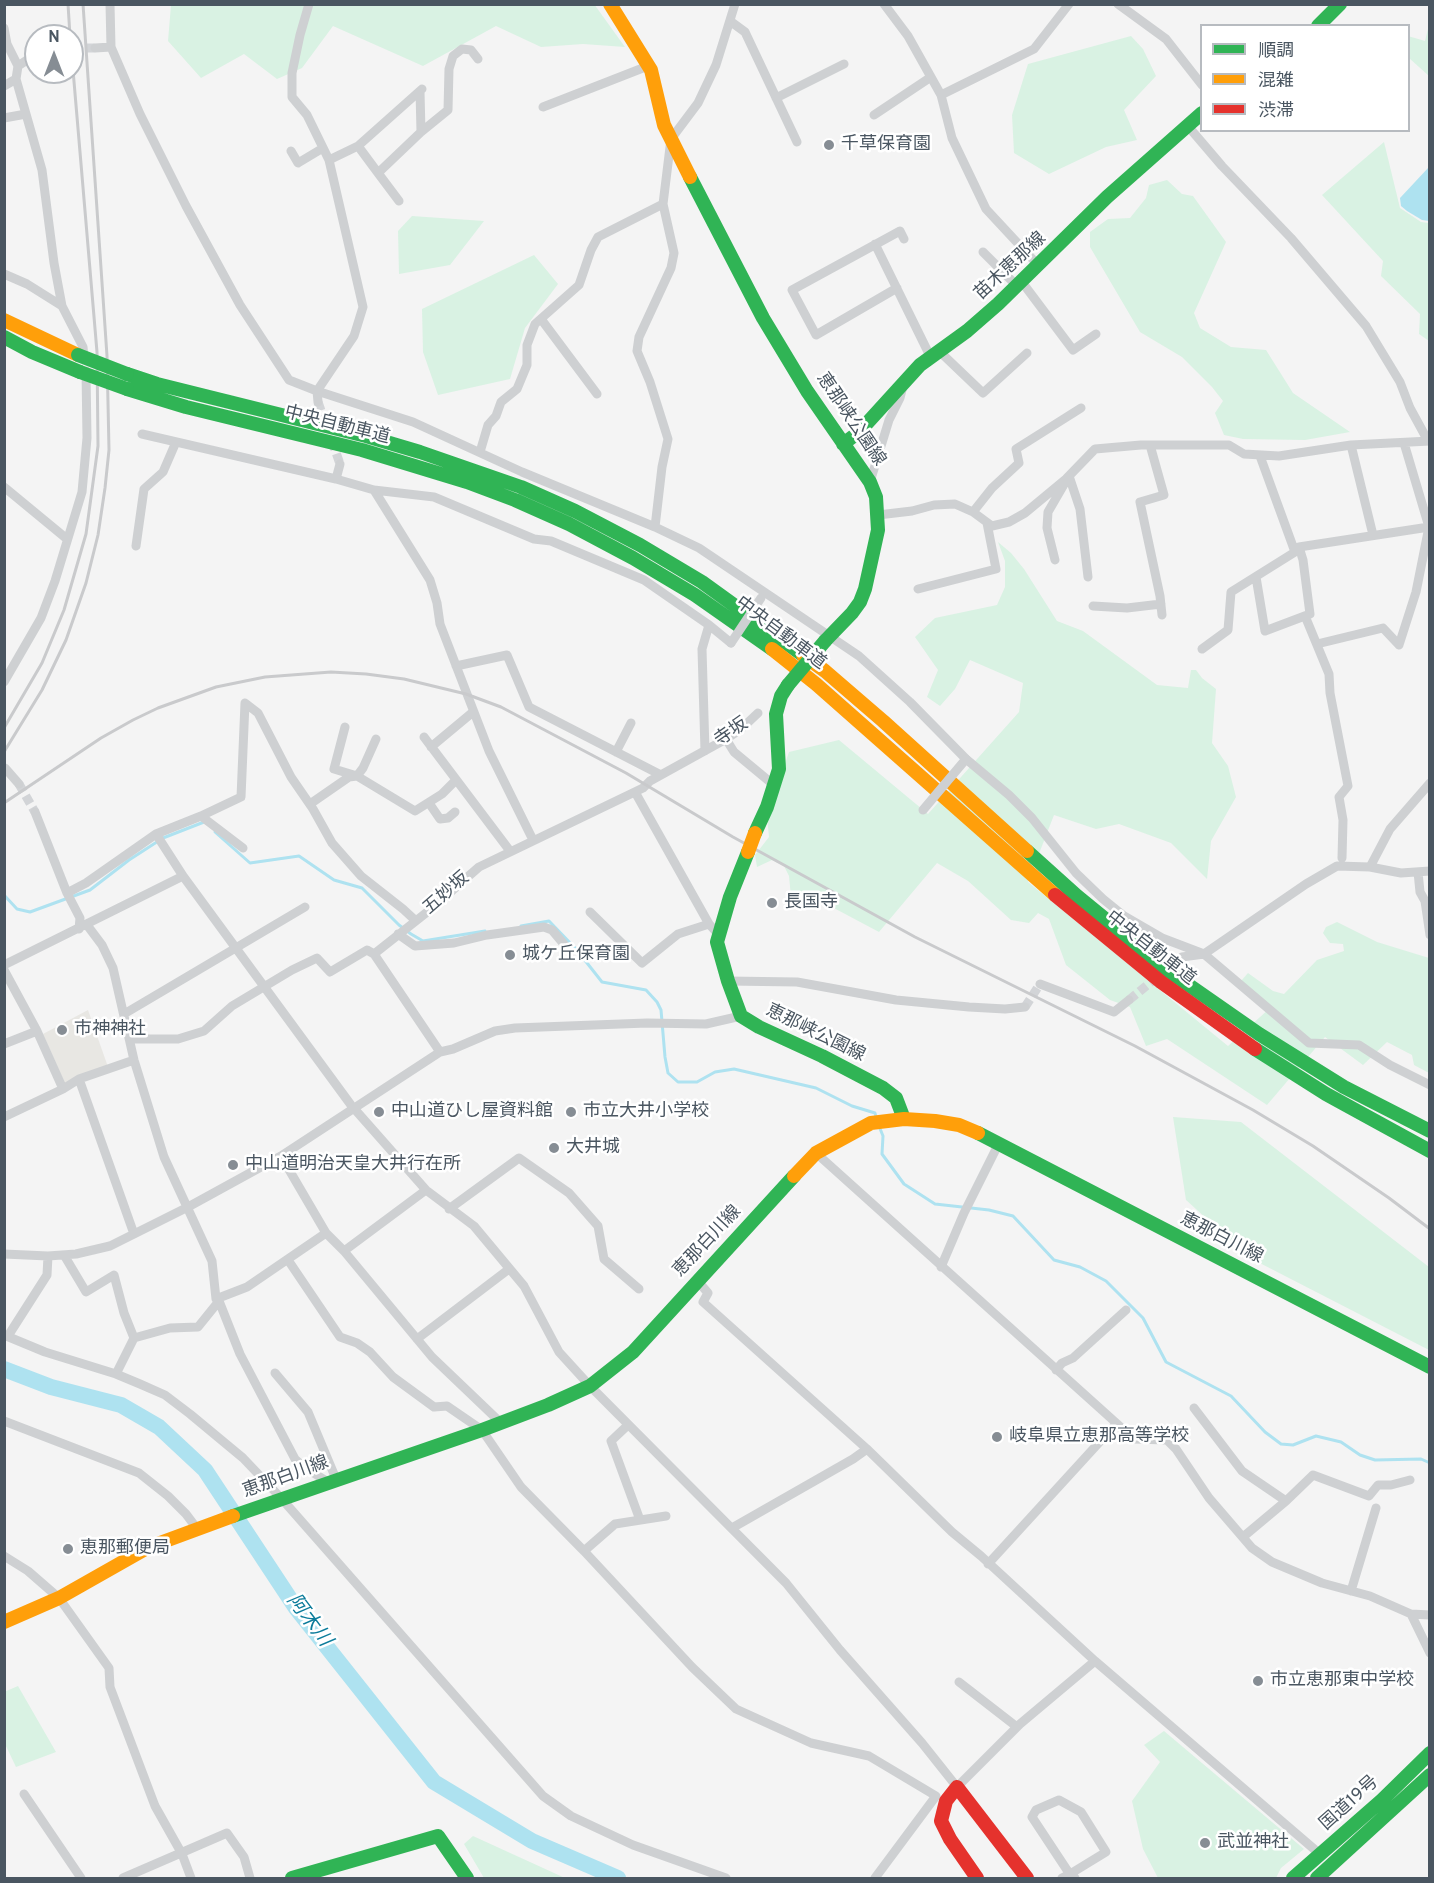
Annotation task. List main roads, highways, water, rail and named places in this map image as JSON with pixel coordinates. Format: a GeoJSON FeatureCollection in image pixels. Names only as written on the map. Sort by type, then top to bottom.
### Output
{"type":"FeatureCollection","features":[{"type":"Feature","properties":{"kind":"main road","name":"恵那峡公園線"},"geometry":{"type":"LineString","coordinates":[[610,4],[648,66],[664,125],[763,318],[807,391],[870,482],[876,497],[879,515],[876,544],[866,589],[860,602],[781,696],[775,725],[780,762],[775,786],[730,897],[717,942],[741,1016],[883,1088],[896,1098],[904,1119]]}},
{"type":"Feature","properties":{"kind":"main road"},"geometry":{"type":"LineString","coordinates":[[1320,24],[1340,4]]}},
{"type":"Feature","properties":{"kind":"main road","name":"苗木恵那線"},"geometry":{"type":"LineString","coordinates":[[843,444],[859,432],[934,353],[967,331],[1020,284],[1107,197],[1200,114]]}},
{"type":"Feature","properties":{"kind":"main road","name":"中央自動車道"},"geometry":{"type":"LineString","coordinates":[[4,320],[78,355],[177,390],[366,436],[452,462],[575,511],[640,545],[702,582],[825,671],[1077,896],[1170,972],[1259,1034],[1344,1087],[1430,1131]]}},
{"type":"Feature","properties":{"kind":"main road","name":"中央自動車道"},"geometry":{"type":"LineString","coordinates":[[4,337],[80,372],[127,389],[186,407],[362,450],[467,482],[569,524],[633,558],[695,595],[816,684],[1067,906],[1161,982],[1242,1040],[1326,1094],[1430,1150]]}},
{"type":"Feature","properties":{"kind":"main road"},"geometry":{"type":"LineString","coordinates":[[1344,1087],[1430,1120]]}},
{"type":"Feature","properties":{"kind":"main road","name":"恵那白川線"},"geometry":{"type":"LineString","coordinates":[[4,1622],[58,1598],[149,1547],[332,1480],[482,1430],[590,1386],[633,1352],[816,1152],[878,1122],[904,1119],[935,1120],[959,1125],[999,1143],[1430,1367]]}},
{"type":"Feature","properties":{"kind":"main road","name":"国道19号"},"geometry":{"type":"LineString","coordinates":[[1293,1878],[1382,1800],[1430,1753]]}},
{"type":"Feature","properties":{"kind":"main road","name":"国道19号"},"geometry":{"type":"LineString","coordinates":[[1317,1878],[1430,1775]]}},
{"type":"Feature","properties":{"kind":"main road"},"geometry":{"type":"LineString","coordinates":[[977,1878],[950,1839],[941,1821],[946,1801],[957,1787],[1027,1878]]}},
{"type":"Feature","properties":{"kind":"main road"},"geometry":{"type":"LineString","coordinates":[[292,1878],[438,1836],[467,1878]]}},
{"type":"Feature","properties":{"kind":"water"},"geometry":{"type":"Polygon","coordinates":[[[1429,167],[1429,221],[1422,220],[1407,211],[1401,206],[1400,198],[1429,167]]]}},
{"type":"Feature","properties":{"kind":"waterway"},"geometry":{"type":"LineString","coordinates":[[4,895],[17,909],[30,912],[90,890],[129,860],[163,838],[204,822]]}},
{"type":"Feature","properties":{"kind":"waterway"},"geometry":{"type":"LineString","coordinates":[[215,832],[250,863],[299,856],[334,880],[362,888],[399,925],[423,941],[485,931]]}},
{"type":"Feature","properties":{"kind":"waterway"},"geometry":{"type":"LineString","coordinates":[[521,926],[549,921],[576,949],[602,982],[646,990],[661,1010],[668,1073],[678,1082],[697,1082],[715,1072],[734,1069],[816,1088],[852,1106],[875,1113],[876,1117]]}},
{"type":"Feature","properties":{"kind":"waterway"},"geometry":{"type":"LineString","coordinates":[[879,1126],[883,1136],[882,1154],[904,1184],[935,1204],[989,1210],[1013,1216],[1054,1260],[1080,1267],[1106,1281],[1143,1318],[1166,1362],[1231,1396],[1265,1432],[1281,1444],[1293,1445],[1316,1436],[1341,1442],[1360,1455],[1375,1460],[1421,1459],[1430,1463]]}},
{"type":"Feature","properties":{"kind":"waterway","name":"阿木川"},"geometry":{"type":"LineString","coordinates":[[4,1369],[51,1387],[121,1405],[159,1427],[205,1470],[296,1608],[434,1782],[532,1841],[618,1878]]}},
{"type":"Feature","properties":{"kind":"tunnel"},"geometry":{"type":"LineString","coordinates":[[84,48],[95,48]]}},
{"type":"Feature","properties":{"kind":"tunnel"},"geometry":{"type":"LineString","coordinates":[[318,402],[327,428]]}},
{"type":"Feature","properties":{"kind":"tunnel"},"geometry":{"type":"LineString","coordinates":[[332,441],[340,464]]}},
{"type":"Feature","properties":{"kind":"tunnel"},"geometry":{"type":"LineString","coordinates":[[19,784],[35,812]]}},
{"type":"Feature","properties":{"kind":"tunnel"},"geometry":{"type":"LineString","coordinates":[[1129,1000],[1182,957]]}},
{"type":"Feature","properties":{"kind":"tunnel"},"geometry":{"type":"LineString","coordinates":[[1025,1007],[1040,984]]}},
{"type":"Feature","properties":{"kind":"railway"},"geometry":{"type":"LineString","coordinates":[[68,4],[69,24]]}},
{"type":"Feature","properties":{"kind":"railway"},"geometry":{"type":"LineString","coordinates":[[4,752],[42,690],[66,640],[86,583],[98,535],[105,488],[109,450],[107,356],[83,4]]}},
{"type":"Feature","properties":{"kind":"railway"},"geometry":{"type":"LineString","coordinates":[[4,728],[42,663],[64,610],[86,534],[98,446],[97,352],[74,84]]}},
{"type":"Feature","properties":{"kind":"railway"},"geometry":{"type":"LineString","coordinates":[[4,803],[101,738],[133,720],[158,708],[216,687],[265,677],[331,672],[404,679],[466,694],[501,707],[626,773],[733,837],[915,937],[1135,1046],[1253,1110],[1313,1146],[1430,1229]]}},
{"type":"Feature","properties":{"kind":"place","name":"千草保育園"},"geometry":{"type":"Point","coordinates":[829,145]}},
{"type":"Feature","properties":{"kind":"place","name":"長国寺"},"geometry":{"type":"Point","coordinates":[772,903]}},
{"type":"Feature","properties":{"kind":"place","name":"城ケ丘保育園"},"geometry":{"type":"Point","coordinates":[510,955]}},
{"type":"Feature","properties":{"kind":"place","name":"市神神社"},"geometry":{"type":"Point","coordinates":[62,1030]}},
{"type":"Feature","properties":{"kind":"place","name":"中山道ひし屋資料館"},"geometry":{"type":"Point","coordinates":[379,1112]}},
{"type":"Feature","properties":{"kind":"place","name":"市立大井小学校"},"geometry":{"type":"Point","coordinates":[571,1112]}},
{"type":"Feature","properties":{"kind":"place","name":"大井城"},"geometry":{"type":"Point","coordinates":[554,1148]}},
{"type":"Feature","properties":{"kind":"place","name":"中山道明治天皇大井行在所"},"geometry":{"type":"Point","coordinates":[233,1165]}},
{"type":"Feature","properties":{"kind":"place","name":"岐阜県立恵那高等学校"},"geometry":{"type":"Point","coordinates":[997,1437]}},
{"type":"Feature","properties":{"kind":"place","name":"恵那郵便局"},"geometry":{"type":"Point","coordinates":[68,1549]}},
{"type":"Feature","properties":{"kind":"place","name":"市立恵那東中学校"},"geometry":{"type":"Point","coordinates":[1258,1681]}},
{"type":"Feature","properties":{"kind":"place","name":"武並神社"},"geometry":{"type":"Point","coordinates":[1205,1843]}}]}
